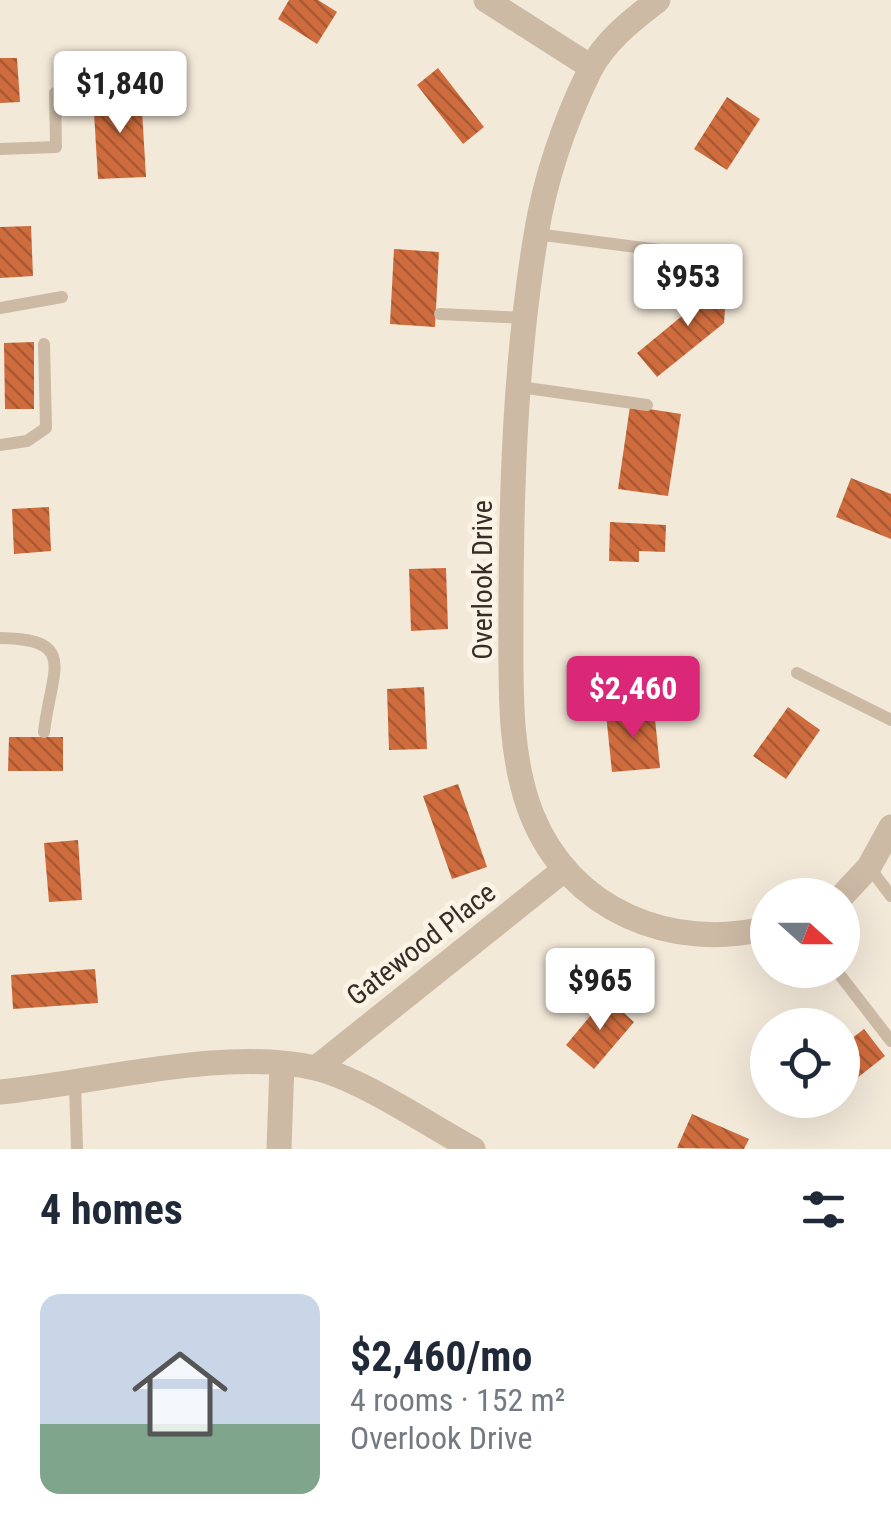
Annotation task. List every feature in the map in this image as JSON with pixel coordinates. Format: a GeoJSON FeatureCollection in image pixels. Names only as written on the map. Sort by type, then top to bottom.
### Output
{"type":"FeatureCollection","features":[{"type":"Feature","properties":{"kind":"street"},"geometry":{"type":"LineString","coordinates":[[486,0],[592,68]]}},
{"type":"Feature","properties":{"kind":"street","name":"Overlook Drive"},"geometry":{"type":"LineString","coordinates":[[658,0],[610,42],[592,68],[568,124],[536,234],[520,387],[511,542],[514,739],[532,815],[565,870],[582,888],[644,924],[683,936],[750,930]]}},
{"type":"Feature","properties":{"kind":"street"},"geometry":{"type":"LineString","coordinates":[[859,878],[891,827]]}},
{"type":"Feature","properties":{"kind":"street","name":"Gatewood Place"},"geometry":{"type":"LineString","coordinates":[[316,1068],[565,870]]}},
{"type":"Feature","properties":{"kind":"street"},"geometry":{"type":"LineString","coordinates":[[0,1092],[75,1085],[215,1062],[316,1068],[473,1149]]}},
{"type":"Feature","properties":{"kind":"street"},"geometry":{"type":"LineString","coordinates":[[279,1149],[282,1064]]}},
{"type":"Feature","properties":{"kind":"lane"},"geometry":{"type":"LineString","coordinates":[[0,149],[56,147],[55,93],[151,86]]}},
{"type":"Feature","properties":{"kind":"lane"},"geometry":{"type":"LineString","coordinates":[[536,234],[736,260]]}},
{"type":"Feature","properties":{"kind":"lane"},"geometry":{"type":"LineString","coordinates":[[0,308],[62,297]]}},
{"type":"Feature","properties":{"kind":"lane"},"geometry":{"type":"LineString","coordinates":[[440,314],[526,318]]}},
{"type":"Feature","properties":{"kind":"lane"},"geometry":{"type":"LineString","coordinates":[[0,445],[27,441],[46,428],[44,344]]}},
{"type":"Feature","properties":{"kind":"lane"},"geometry":{"type":"LineString","coordinates":[[520,387],[647,405]]}},
{"type":"Feature","properties":{"kind":"lane"},"geometry":{"type":"LineString","coordinates":[[0,638],[29,639],[52,650],[54,662],[44,732]]}},
{"type":"Feature","properties":{"kind":"lane"},"geometry":{"type":"LineString","coordinates":[[797,673],[891,720]]}},
{"type":"Feature","properties":{"kind":"lane"},"geometry":{"type":"LineString","coordinates":[[869,867],[891,896]]}},
{"type":"Feature","properties":{"kind":"lane"},"geometry":{"type":"LineString","coordinates":[[850,988],[891,1041]]}},
{"type":"Feature","properties":{"kind":"lane"},"geometry":{"type":"LineString","coordinates":[[75,1085],[77,1149]]}},
{"type":"Feature","properties":{"kind":"building"},"geometry":{"type":"Polygon","coordinates":[[[289,0],[318,0],[337,12],[317,44],[278,19],[289,0]]]}},
{"type":"Feature","properties":{"kind":"building"},"geometry":{"type":"Polygon","coordinates":[[[0,58],[17,58],[20,102],[0,103],[0,58]]]}},
{"type":"Feature","properties":{"kind":"building"},"geometry":{"type":"Polygon","coordinates":[[[438,68],[484,127],[463,144],[417,85],[438,68]]]}},
{"type":"Feature","properties":{"kind":"building"},"geometry":{"type":"Polygon","coordinates":[[[141,94],[146,177],[98,179],[93,96],[141,94]]]}},
{"type":"Feature","properties":{"kind":"building"},"geometry":{"type":"Polygon","coordinates":[[[727,97],[760,119],[727,170],[694,149],[727,97]]]}},
{"type":"Feature","properties":{"kind":"building"},"geometry":{"type":"Polygon","coordinates":[[[31,226],[33,276],[0,278],[0,227],[31,226]]]}},
{"type":"Feature","properties":{"kind":"building"},"geometry":{"type":"Polygon","coordinates":[[[394,249],[439,252],[435,327],[390,324],[394,249]]]}},
{"type":"Feature","properties":{"kind":"building"},"geometry":{"type":"Polygon","coordinates":[[[701,280],[727,281],[724,323],[657,377],[637,353],[699,302],[701,280]]]}},
{"type":"Feature","properties":{"kind":"building"},"geometry":{"type":"Polygon","coordinates":[[[34,342],[34,409],[5,409],[4,343],[34,342]]]}},
{"type":"Feature","properties":{"kind":"building"},"geometry":{"type":"Polygon","coordinates":[[[630,406],[681,414],[668,496],[618,489],[630,406]]]}},
{"type":"Feature","properties":{"kind":"building"},"geometry":{"type":"Polygon","coordinates":[[[851,478],[891,494],[891,539],[836,517],[851,478]]]}},
{"type":"Feature","properties":{"kind":"building"},"geometry":{"type":"Polygon","coordinates":[[[49,507],[51,551],[14,554],[12,509],[49,507]]]}},
{"type":"Feature","properties":{"kind":"building"},"geometry":{"type":"Polygon","coordinates":[[[610,522],[666,525],[665,552],[639,551],[639,562],[609,561],[610,522]]]}},
{"type":"Feature","properties":{"kind":"building"},"geometry":{"type":"Polygon","coordinates":[[[446,568],[448,629],[411,631],[409,569],[446,568]]]}},
{"type":"Feature","properties":{"kind":"building"},"geometry":{"type":"Polygon","coordinates":[[[424,687],[427,749],[389,750],[387,689],[424,687]]]}},
{"type":"Feature","properties":{"kind":"building"},"geometry":{"type":"Polygon","coordinates":[[[788,707],[820,730],[786,779],[753,756],[788,707]]]}},
{"type":"Feature","properties":{"kind":"building"},"geometry":{"type":"Polygon","coordinates":[[[654,709],[660,768],[612,772],[606,714],[654,709]]]}},
{"type":"Feature","properties":{"kind":"building"},"geometry":{"type":"Polygon","coordinates":[[[9,737],[63,737],[63,771],[8,771],[9,737]]]}},
{"type":"Feature","properties":{"kind":"building"},"geometry":{"type":"Polygon","coordinates":[[[458,784],[487,867],[452,879],[423,796],[458,784]]]}},
{"type":"Feature","properties":{"kind":"building"},"geometry":{"type":"Polygon","coordinates":[[[78,840],[82,900],[49,902],[44,843],[78,840]]]}},
{"type":"Feature","properties":{"kind":"building"},"geometry":{"type":"Polygon","coordinates":[[[95,969],[98,1003],[13,1009],[11,975],[95,969]]]}},
{"type":"Feature","properties":{"kind":"building"},"geometry":{"type":"Polygon","coordinates":[[[606,997],[634,1022],[594,1069],[566,1045],[606,997]]]}},
{"type":"Feature","properties":{"kind":"building"},"geometry":{"type":"Polygon","coordinates":[[[864,1029],[885,1056],[860,1076],[860,1032],[864,1029]]]}},
{"type":"Feature","properties":{"kind":"building"},"geometry":{"type":"Polygon","coordinates":[[[692,1114],[749,1139],[744,1149],[677,1148],[692,1114]]]}}]}
